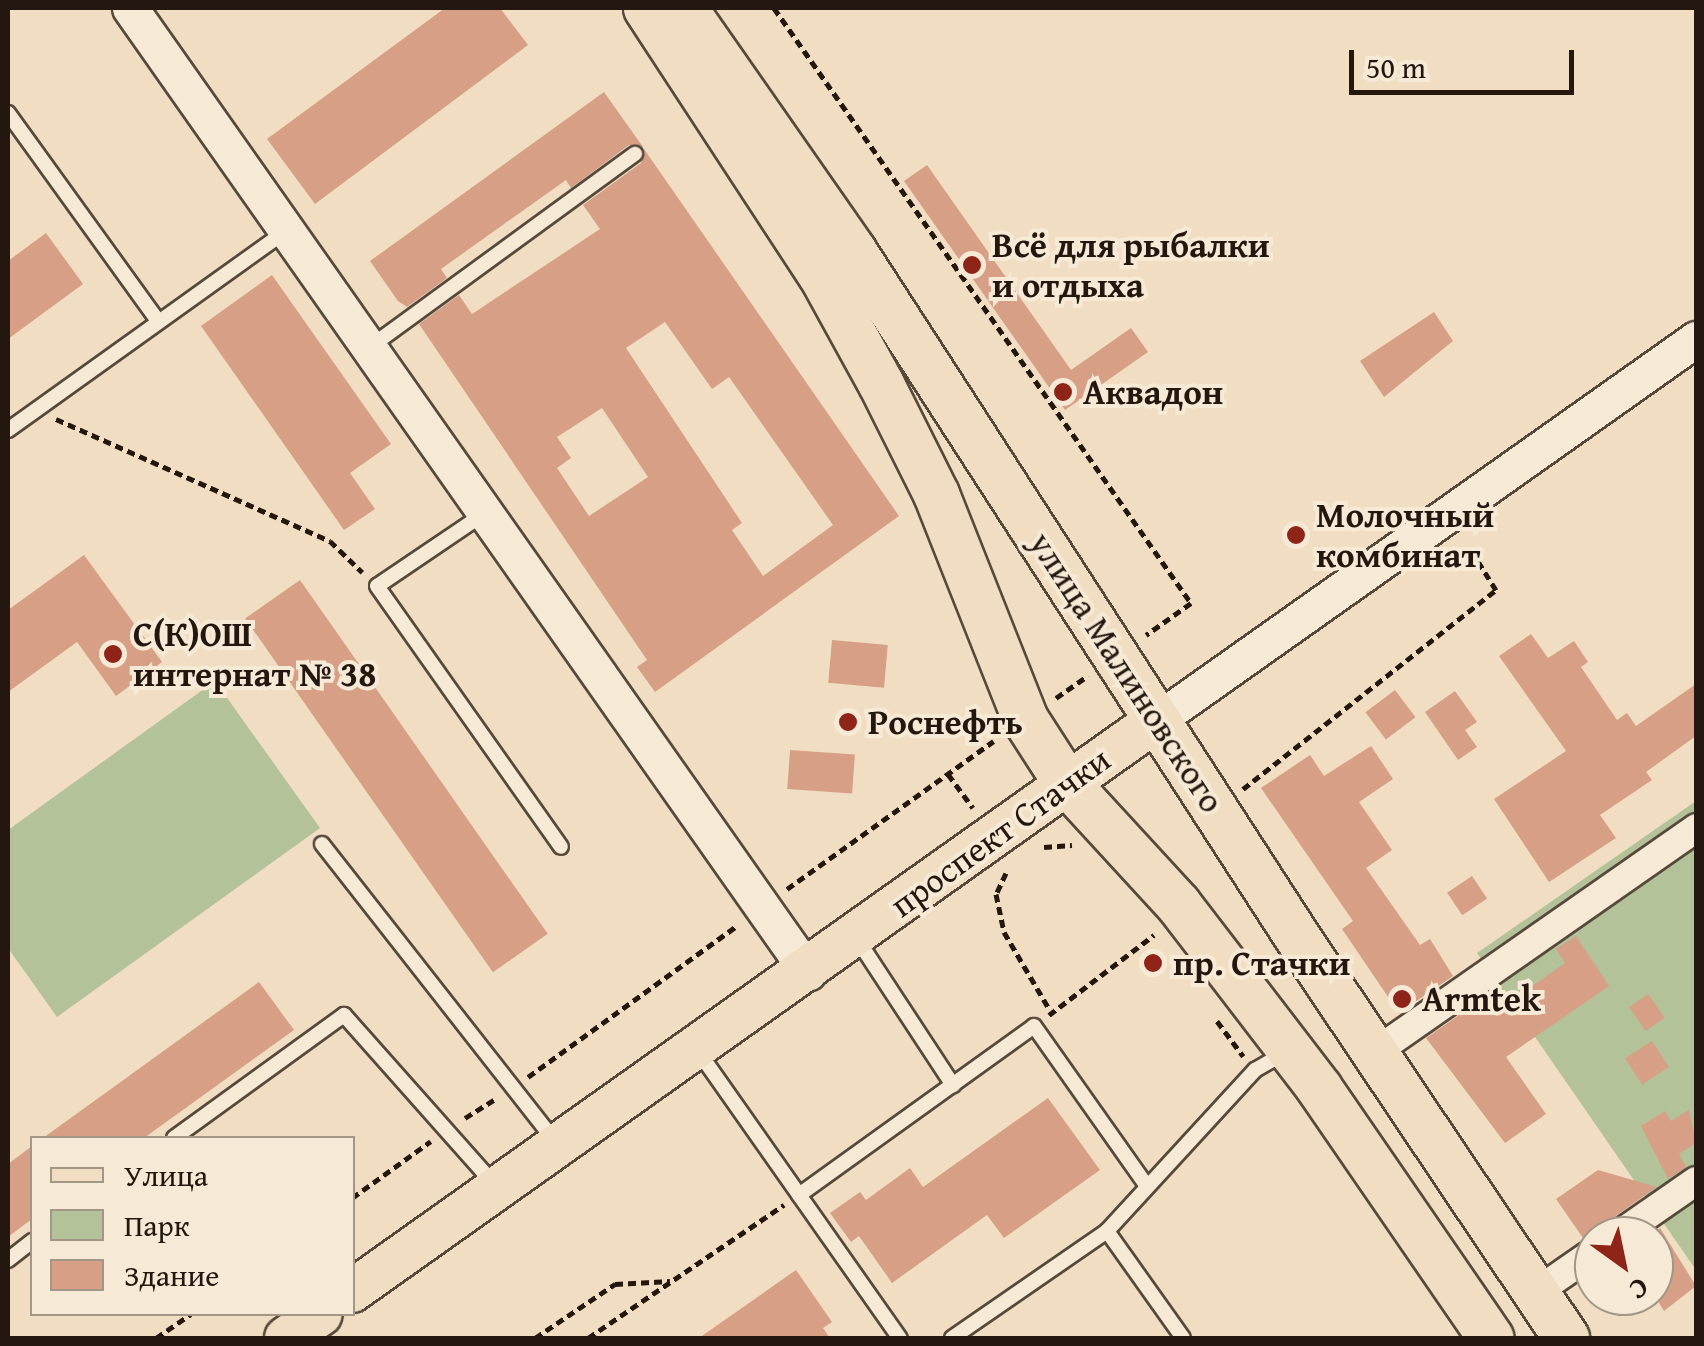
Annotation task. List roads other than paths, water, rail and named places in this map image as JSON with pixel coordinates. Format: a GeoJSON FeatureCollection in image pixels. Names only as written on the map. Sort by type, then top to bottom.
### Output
{"type":"FeatureCollection","features":[{"type":"Feature","properties":{"kind":"highway"},"geometry":{"type":"LineString","coordinates":[[646,8],[821,274],[881,384],[936,494],[1025,719],[1064,781],[1178,904],[1272,1060],[1491,1338]]}},
{"type":"Feature","properties":{"kind":"highway","name":"улица Малиновского"},"geometry":{"type":"LineString","coordinates":[[684,8],[854,252],[1240,848],[1566,1338]]}},
{"type":"Feature","properties":{"kind":"main road","name":"проспект Стачки"},"geometry":{"type":"LineString","coordinates":[[355,1289],[808,972],[1064,781],[1157,720]]}},
{"type":"Feature","properties":{"kind":"main road"},"geometry":{"type":"LineString","coordinates":[[286,1338],[318,1316]]}},
{"type":"Feature","properties":{"kind":"street"},"geometry":{"type":"LineString","coordinates":[[130,8],[808,972]]}},
{"type":"Feature","properties":{"kind":"street","name":"проспект Стачки"},"geometry":{"type":"LineString","coordinates":[[1157,720],[1696,339]]}},
{"type":"Feature","properties":{"kind":"street"},"geometry":{"type":"LineString","coordinates":[[1374,1052],[1696,828]]}},
{"type":"Feature","properties":{"kind":"street"},"geometry":{"type":"LineString","coordinates":[[1645,1216],[1696,1180]]}},
{"type":"Feature","properties":{"kind":"street"},"geometry":{"type":"LineString","coordinates":[[1534,1293],[1574,1266]]}},
{"type":"Feature","properties":{"kind":"lane"},"geometry":{"type":"LineString","coordinates":[[8,113],[158,322]]}},
{"type":"Feature","properties":{"kind":"lane"},"geometry":{"type":"LineString","coordinates":[[370,347],[636,154]]}},
{"type":"Feature","properties":{"kind":"lane"},"geometry":{"type":"LineString","coordinates":[[8,430],[287,230]]}},
{"type":"Feature","properties":{"kind":"lane"},"geometry":{"type":"LineString","coordinates":[[486,512],[377,586],[561,847]]}},
{"type":"Feature","properties":{"kind":"lane"},"geometry":{"type":"LineString","coordinates":[[322,844],[516,1086],[558,1146]]}},
{"type":"Feature","properties":{"kind":"lane"},"geometry":{"type":"LineString","coordinates":[[855,937],[953,1084]]}},
{"type":"Feature","properties":{"kind":"lane"},"geometry":{"type":"LineString","coordinates":[[177,1136],[344,1015],[444,1132],[498,1188]]}},
{"type":"Feature","properties":{"kind":"lane"},"geometry":{"type":"LineString","coordinates":[[799,1196],[1034,1026],[1147,1186]]}},
{"type":"Feature","properties":{"kind":"lane"},"geometry":{"type":"LineString","coordinates":[[697,1050],[900,1338]]}},
{"type":"Feature","properties":{"kind":"lane"},"geometry":{"type":"LineString","coordinates":[[952,1338],[1107,1232],[1272,1060]]}},
{"type":"Feature","properties":{"kind":"lane"},"geometry":{"type":"LineString","coordinates":[[1107,1232],[1183,1338]]}},
{"type":"Feature","properties":{"kind":"lane"},"geometry":{"type":"LineString","coordinates":[[8,1260],[30,1244]]}},
{"type":"Feature","properties":{"kind":"place","name":"Всё для рыбалки и отдыха"},"geometry":{"type":"Point","coordinates":[972,265]}},
{"type":"Feature","properties":{"kind":"place","name":"Аквадон"},"geometry":{"type":"Point","coordinates":[1063,392]}},
{"type":"Feature","properties":{"kind":"place","name":"Молочный комбинат"},"geometry":{"type":"Point","coordinates":[1296,535]}},
{"type":"Feature","properties":{"kind":"place","name":"С(К)ОШ интернат № 38"},"geometry":{"type":"Point","coordinates":[113,654]}},
{"type":"Feature","properties":{"kind":"place","name":"Роснефть"},"geometry":{"type":"Point","coordinates":[848,722]}},
{"type":"Feature","properties":{"kind":"place","name":"пр. Стачки"},"geometry":{"type":"Point","coordinates":[1153,963]}},
{"type":"Feature","properties":{"kind":"place","name":"Armtek"},"geometry":{"type":"Point","coordinates":[1402,999]}}]}
